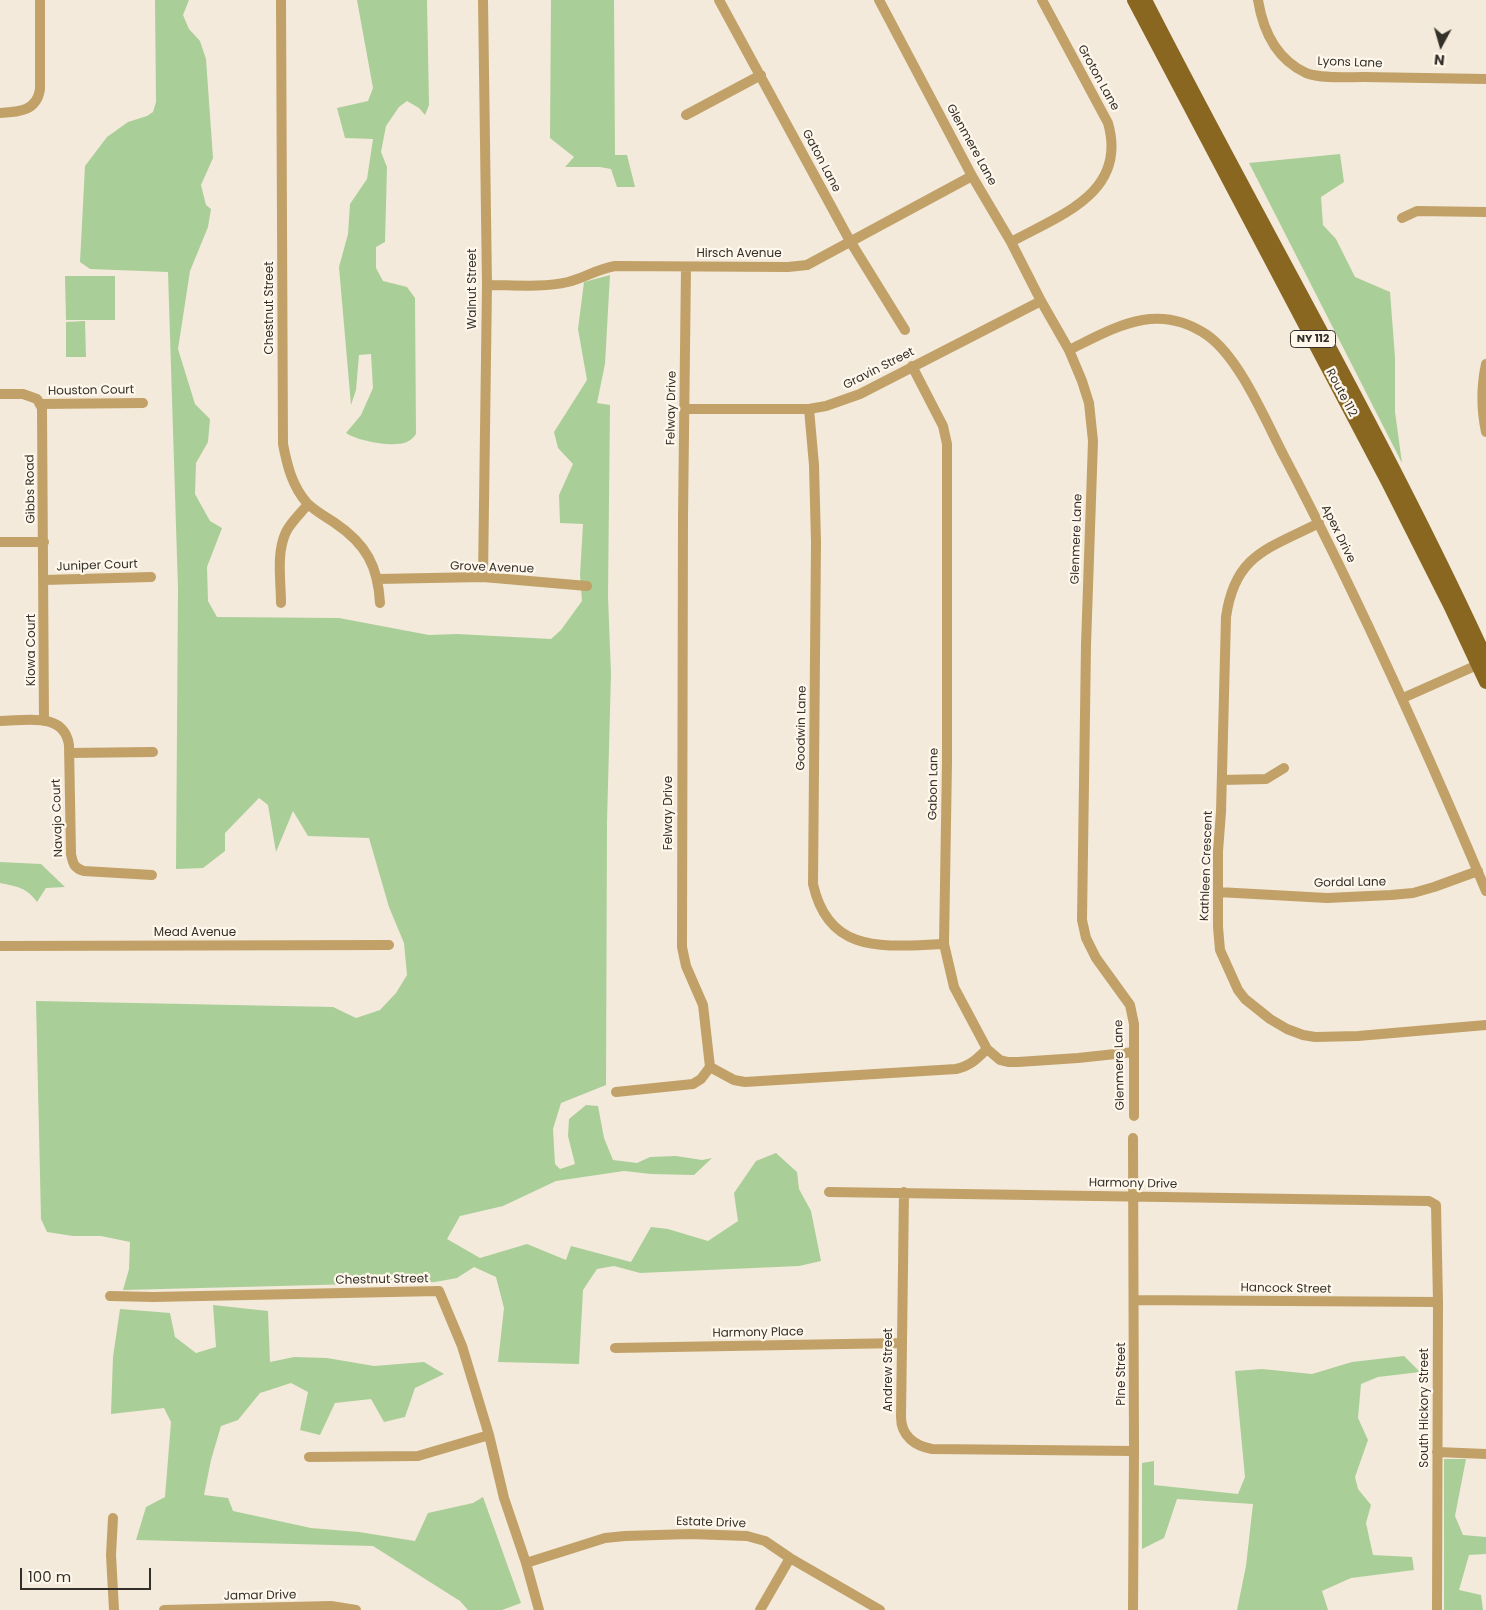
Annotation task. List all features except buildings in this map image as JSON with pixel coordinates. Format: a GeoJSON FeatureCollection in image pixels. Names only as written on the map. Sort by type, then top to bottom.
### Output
{"type":"FeatureCollection","features":[{"type":"Feature","properties":{"kind":"main road","name":"Route 112"},"geometry":{"type":"LineString","coordinates":[[1134,0],[1388,482],[1450,604],[1483,661]]}},
{"type":"Feature","properties":{"kind":"main road","name":"Route 112"},"geometry":{"type":"LineString","coordinates":[[1145,0],[1459,599],[1483,661],[1486,682]]}},
{"type":"Feature","properties":{"kind":"street"},"geometry":{"type":"LineString","coordinates":[[0,113],[26,110],[38,98],[40,89],[40,0]]}},
{"type":"Feature","properties":{"kind":"street","name":"Chestnut Street"},"geometry":{"type":"LineString","coordinates":[[281,0],[282,444],[293,483],[308,504],[351,534],[370,559],[378,579],[380,603]]}},
{"type":"Feature","properties":{"kind":"street","name":"Walnut Street"},"geometry":{"type":"LineString","coordinates":[[483,0],[486,285],[483,577]]}},
{"type":"Feature","properties":{"kind":"street","name":"Gaton Lane"},"geometry":{"type":"LineString","coordinates":[[719,0],[850,241],[906,330]]}},
{"type":"Feature","properties":{"kind":"street","name":"Glenmere Lane"},"geometry":{"type":"LineString","coordinates":[[879,0],[972,176],[1011,242],[1041,302],[1070,350],[1089,403],[1093,440],[1086,645],[1082,920],[1086,938],[1096,958],[1130,1005],[1134,1024],[1134,1116]]}},
{"type":"Feature","properties":{"kind":"street","name":"Groton Lane"},"geometry":{"type":"LineString","coordinates":[[1011,242],[1082,203],[1094,193],[1102,180],[1111,155],[1108,122],[1042,0]]}},
{"type":"Feature","properties":{"kind":"street","name":"Lyons Lane"},"geometry":{"type":"LineString","coordinates":[[1258,0],[1264,28],[1272,43],[1281,56],[1309,74],[1342,77],[1486,79]]}},
{"type":"Feature","properties":{"kind":"street"},"geometry":{"type":"LineString","coordinates":[[686,115],[761,75]]}},
{"type":"Feature","properties":{"kind":"street","name":"Hirsch Avenue"},"geometry":{"type":"LineString","coordinates":[[486,285],[554,285],[571,281],[601,268],[615,266],[788,267],[807,265],[972,176]]}},
{"type":"Feature","properties":{"kind":"street"},"geometry":{"type":"LineString","coordinates":[[1402,218],[1417,211],[1486,212]]}},
{"type":"Feature","properties":{"kind":"street","name":"Felway Drive"},"geometry":{"type":"LineString","coordinates":[[686,267],[683,518],[682,947],[686,966],[703,1005],[710,1067]]}},
{"type":"Feature","properties":{"kind":"street","name":"Gravin Street"},"geometry":{"type":"LineString","coordinates":[[685,409],[809,409],[826,406],[860,394],[1041,302]]}},
{"type":"Feature","properties":{"kind":"street","name":"Apex Drive"},"geometry":{"type":"LineString","coordinates":[[1070,350],[1105,332],[1150,317],[1180,322],[1206,334],[1230,358],[1319,523],[1403,698],[1486,891]]}},
{"type":"Feature","properties":{"kind":"street"},"geometry":{"type":"LineString","coordinates":[[1486,364],[1481,399],[1482,416],[1486,432]]}},
{"type":"Feature","properties":{"kind":"street","name":"Gabon Lane"},"geometry":{"type":"LineString","coordinates":[[912,366],[943,426],[947,444],[947,762],[944,944],[954,987],[987,1049]]}},
{"type":"Feature","properties":{"kind":"street","name":"Houston Court"},"geometry":{"type":"LineString","coordinates":[[0,394],[22,394],[38,401],[143,403]]}},
{"type":"Feature","properties":{"kind":"street","name":"Gibbs Road"},"geometry":{"type":"LineString","coordinates":[[38,401],[42,408],[44,580]]}},
{"type":"Feature","properties":{"kind":"street","name":"Goodwin Lane"},"geometry":{"type":"LineString","coordinates":[[809,409],[814,465],[816,542],[813,884],[816,896],[821,910],[832,923],[842,933],[860,942],[882,946],[944,944]]}},
{"type":"Feature","properties":{"kind":"street"},"geometry":{"type":"LineString","coordinates":[[281,603],[281,551],[283,542],[287,531],[308,504]]}},
{"type":"Feature","properties":{"kind":"street","name":"Kathleen Crescent"},"geometry":{"type":"LineString","coordinates":[[1319,523],[1254,557],[1236,579],[1229,597],[1226,617],[1222,780],[1218,851],[1218,927],[1220,950],[1238,990],[1245,999],[1255,1008],[1287,1029],[1303,1035],[1340,1037],[1486,1025]]}},
{"type":"Feature","properties":{"kind":"street"},"geometry":{"type":"LineString","coordinates":[[0,542],[44,542]]}},
{"type":"Feature","properties":{"kind":"street","name":"Juniper Court"},"geometry":{"type":"LineString","coordinates":[[44,580],[150,577]]}},
{"type":"Feature","properties":{"kind":"street","name":"Grove Avenue"},"geometry":{"type":"LineString","coordinates":[[378,579],[483,577],[587,586]]}},
{"type":"Feature","properties":{"kind":"street","name":"Kiowa Court"},"geometry":{"type":"LineString","coordinates":[[44,580],[44,721]]}},
{"type":"Feature","properties":{"kind":"street"},"geometry":{"type":"LineString","coordinates":[[1403,698],[1483,661]]}},
{"type":"Feature","properties":{"kind":"street"},"geometry":{"type":"LineString","coordinates":[[0,721],[44,721]]}},
{"type":"Feature","properties":{"kind":"street","name":"Navajo Court"},"geometry":{"type":"LineString","coordinates":[[44,721],[58,724],[63,728],[68,737],[70,854],[73,865],[84,871],[152,875]]}},
{"type":"Feature","properties":{"kind":"street"},"geometry":{"type":"LineString","coordinates":[[69,754],[154,752]]}},
{"type":"Feature","properties":{"kind":"street"},"geometry":{"type":"LineString","coordinates":[[1222,780],[1266,779],[1284,768]]}},
{"type":"Feature","properties":{"kind":"street","name":"Gordal Lane"},"geometry":{"type":"LineString","coordinates":[[1218,892],[1327,898],[1391,895],[1414,893],[1434,888],[1478,871]]}},
{"type":"Feature","properties":{"kind":"street","name":"Mead Avenue"},"geometry":{"type":"LineString","coordinates":[[0,946],[389,945]]}},
{"type":"Feature","properties":{"kind":"street"},"geometry":{"type":"LineString","coordinates":[[616,1092],[693,1084],[701,1079],[710,1067],[734,1080],[745,1082],[956,1069],[966,1067],[987,1049],[1000,1060],[1008,1062],[1078,1058],[1134,1052]]}},
{"type":"Feature","properties":{"kind":"street","name":"Pine Street"},"geometry":{"type":"LineString","coordinates":[[1133,1138],[1133,1610]]}},
{"type":"Feature","properties":{"kind":"street","name":"Harmony Drive"},"geometry":{"type":"LineString","coordinates":[[829,1192],[1429,1201],[1436,1205]]}},
{"type":"Feature","properties":{"kind":"street","name":"Andrew Street"},"geometry":{"type":"LineString","coordinates":[[904,1192],[901,1422],[906,1434],[917,1444],[932,1449],[1134,1451]]}},
{"type":"Feature","properties":{"kind":"street","name":"South Hickory Street"},"geometry":{"type":"LineString","coordinates":[[1436,1205],[1438,1302],[1437,1610]]}},
{"type":"Feature","properties":{"kind":"street","name":"Chestnut Street"},"geometry":{"type":"LineString","coordinates":[[110,1296],[153,1297],[439,1291],[462,1346],[489,1435],[504,1498],[526,1563],[539,1610]]}},
{"type":"Feature","properties":{"kind":"street","name":"Hancock Street"},"geometry":{"type":"LineString","coordinates":[[1134,1300],[1438,1302]]}},
{"type":"Feature","properties":{"kind":"street","name":"Harmony Place"},"geometry":{"type":"LineString","coordinates":[[615,1348],[902,1343]]}},
{"type":"Feature","properties":{"kind":"street"},"geometry":{"type":"LineString","coordinates":[[309,1457],[418,1456],[489,1435]]}},
{"type":"Feature","properties":{"kind":"street"},"geometry":{"type":"LineString","coordinates":[[1437,1452],[1486,1454]]}},
{"type":"Feature","properties":{"kind":"street"},"geometry":{"type":"LineString","coordinates":[[113,1518],[111,1555],[115,1610]]}},
{"type":"Feature","properties":{"kind":"street","name":"Estate Drive"},"geometry":{"type":"LineString","coordinates":[[526,1563],[605,1538],[690,1534],[747,1536],[765,1541],[790,1558],[880,1610]]}},
{"type":"Feature","properties":{"kind":"street"},"geometry":{"type":"LineString","coordinates":[[760,1610],[790,1558]]}},
{"type":"Feature","properties":{"kind":"street","name":"Jamar Drive"},"geometry":{"type":"LineString","coordinates":[[164,1610],[331,1606],[356,1610]]}},
{"type":"Feature","properties":{"kind":"green space"},"geometry":{"type":"Polygon","coordinates":[[[155,0],[189,0],[183,15],[189,29],[200,41],[206,59],[213,158],[201,185],[206,205],[211,209],[208,227],[190,271],[178,349],[195,404],[210,419],[208,442],[196,463],[195,494],[210,521],[222,528],[207,567],[208,601],[217,617],[339,618],[429,635],[457,634],[551,639],[561,630],[582,601],[580,575],[583,524],[560,523],[559,495],[573,464],[558,448],[554,432],[587,380],[578,329],[584,282],[610,275],[605,364],[597,403],[610,405],[608,596],[611,674],[607,822],[606,1085],[561,1103],[553,1129],[555,1164],[560,1169],[575,1164],[568,1136],[569,1119],[586,1105],[598,1106],[604,1138],[613,1160],[637,1163],[650,1157],[676,1156],[702,1160],[712,1158],[694,1175],[624,1171],[556,1181],[503,1206],[460,1216],[447,1239],[480,1258],[527,1244],[566,1260],[571,1246],[631,1262],[651,1227],[668,1229],[708,1241],[738,1221],[734,1193],[756,1161],[776,1153],[797,1172],[799,1189],[811,1211],[821,1261],[799,1266],[640,1273],[614,1266],[597,1269],[583,1290],[579,1364],[498,1362],[504,1308],[496,1277],[474,1267],[457,1278],[435,1282],[123,1290],[129,1269],[130,1242],[101,1236],[73,1236],[47,1232],[41,1219],[36,1001],[333,1007],[356,1018],[380,1010],[396,993],[407,975],[404,943],[389,907],[369,838],[308,836],[293,811],[276,852],[268,805],[259,798],[225,833],[225,851],[203,868],[176,869],[178,589],[168,272],[90,269],[80,262],[85,166],[107,137],[128,122],[153,112],[156,102],[155,0]]]}},
{"type":"Feature","properties":{"kind":"green space"},"geometry":{"type":"Polygon","coordinates":[[[357,0],[427,0],[429,105],[425,115],[419,108],[407,101],[399,107],[386,126],[381,152],[387,167],[385,242],[376,247],[376,268],[383,281],[407,287],[415,298],[416,434],[401,444],[376,443],[359,439],[346,433],[361,415],[373,388],[371,354],[359,355],[356,390],[351,405],[339,267],[348,234],[350,204],[367,179],[373,139],[345,138],[337,108],[368,101],[373,88],[357,0]]]}},
{"type":"Feature","properties":{"kind":"green space"},"geometry":{"type":"Polygon","coordinates":[[[551,0],[614,0],[615,155],[627,155],[635,187],[617,187],[611,169],[600,167],[565,167],[574,157],[550,138],[551,0]]]}},
{"type":"Feature","properties":{"kind":"green space"},"geometry":{"type":"Polygon","coordinates":[[[1340,154],[1344,182],[1321,197],[1323,225],[1336,239],[1355,277],[1390,292],[1395,357],[1395,412],[1402,463],[1249,163],[1340,154]]]}},
{"type":"Feature","properties":{"kind":"green space"},"geometry":{"type":"Polygon","coordinates":[[[65,276],[115,276],[115,320],[66,320],[65,276]]]}},
{"type":"Feature","properties":{"kind":"green space"},"geometry":{"type":"Polygon","coordinates":[[[85,321],[86,357],[66,357],[66,322],[85,321]]]}},
{"type":"Feature","properties":{"kind":"green space"},"geometry":{"type":"Polygon","coordinates":[[[0,862],[41,864],[65,887],[46,888],[37,902],[25,890],[0,883],[0,862]]]}},
{"type":"Feature","properties":{"kind":"green space"},"geometry":{"type":"Polygon","coordinates":[[[213,1305],[268,1311],[270,1362],[294,1357],[327,1358],[374,1366],[424,1362],[444,1374],[415,1388],[405,1417],[384,1422],[371,1399],[335,1403],[320,1435],[300,1430],[308,1392],[291,1383],[260,1393],[238,1420],[221,1426],[211,1460],[204,1495],[228,1498],[233,1511],[311,1528],[359,1532],[415,1541],[428,1513],[473,1503],[483,1497],[521,1603],[502,1610],[468,1610],[460,1601],[373,1546],[136,1540],[146,1507],[165,1497],[171,1422],[164,1408],[111,1414],[113,1357],[120,1309],[170,1313],[175,1337],[196,1353],[216,1347],[213,1305]]]}},
{"type":"Feature","properties":{"kind":"green space"},"geometry":{"type":"Polygon","coordinates":[[[1404,1356],[1420,1372],[1378,1377],[1361,1384],[1358,1418],[1368,1440],[1355,1477],[1358,1489],[1371,1505],[1366,1523],[1373,1555],[1412,1557],[1414,1570],[1351,1578],[1322,1591],[1328,1610],[1237,1610],[1246,1566],[1253,1504],[1177,1499],[1164,1538],[1142,1549],[1142,1463],[1154,1461],[1154,1485],[1238,1494],[1245,1477],[1235,1371],[1262,1369],[1312,1374],[1352,1362],[1404,1356]]]}},
{"type":"Feature","properties":{"kind":"green space"},"geometry":{"type":"Polygon","coordinates":[[[1444,1459],[1466,1459],[1455,1516],[1463,1535],[1486,1537],[1486,1554],[1469,1555],[1459,1590],[1481,1595],[1483,1610],[1444,1610],[1444,1459]]]}}]}
